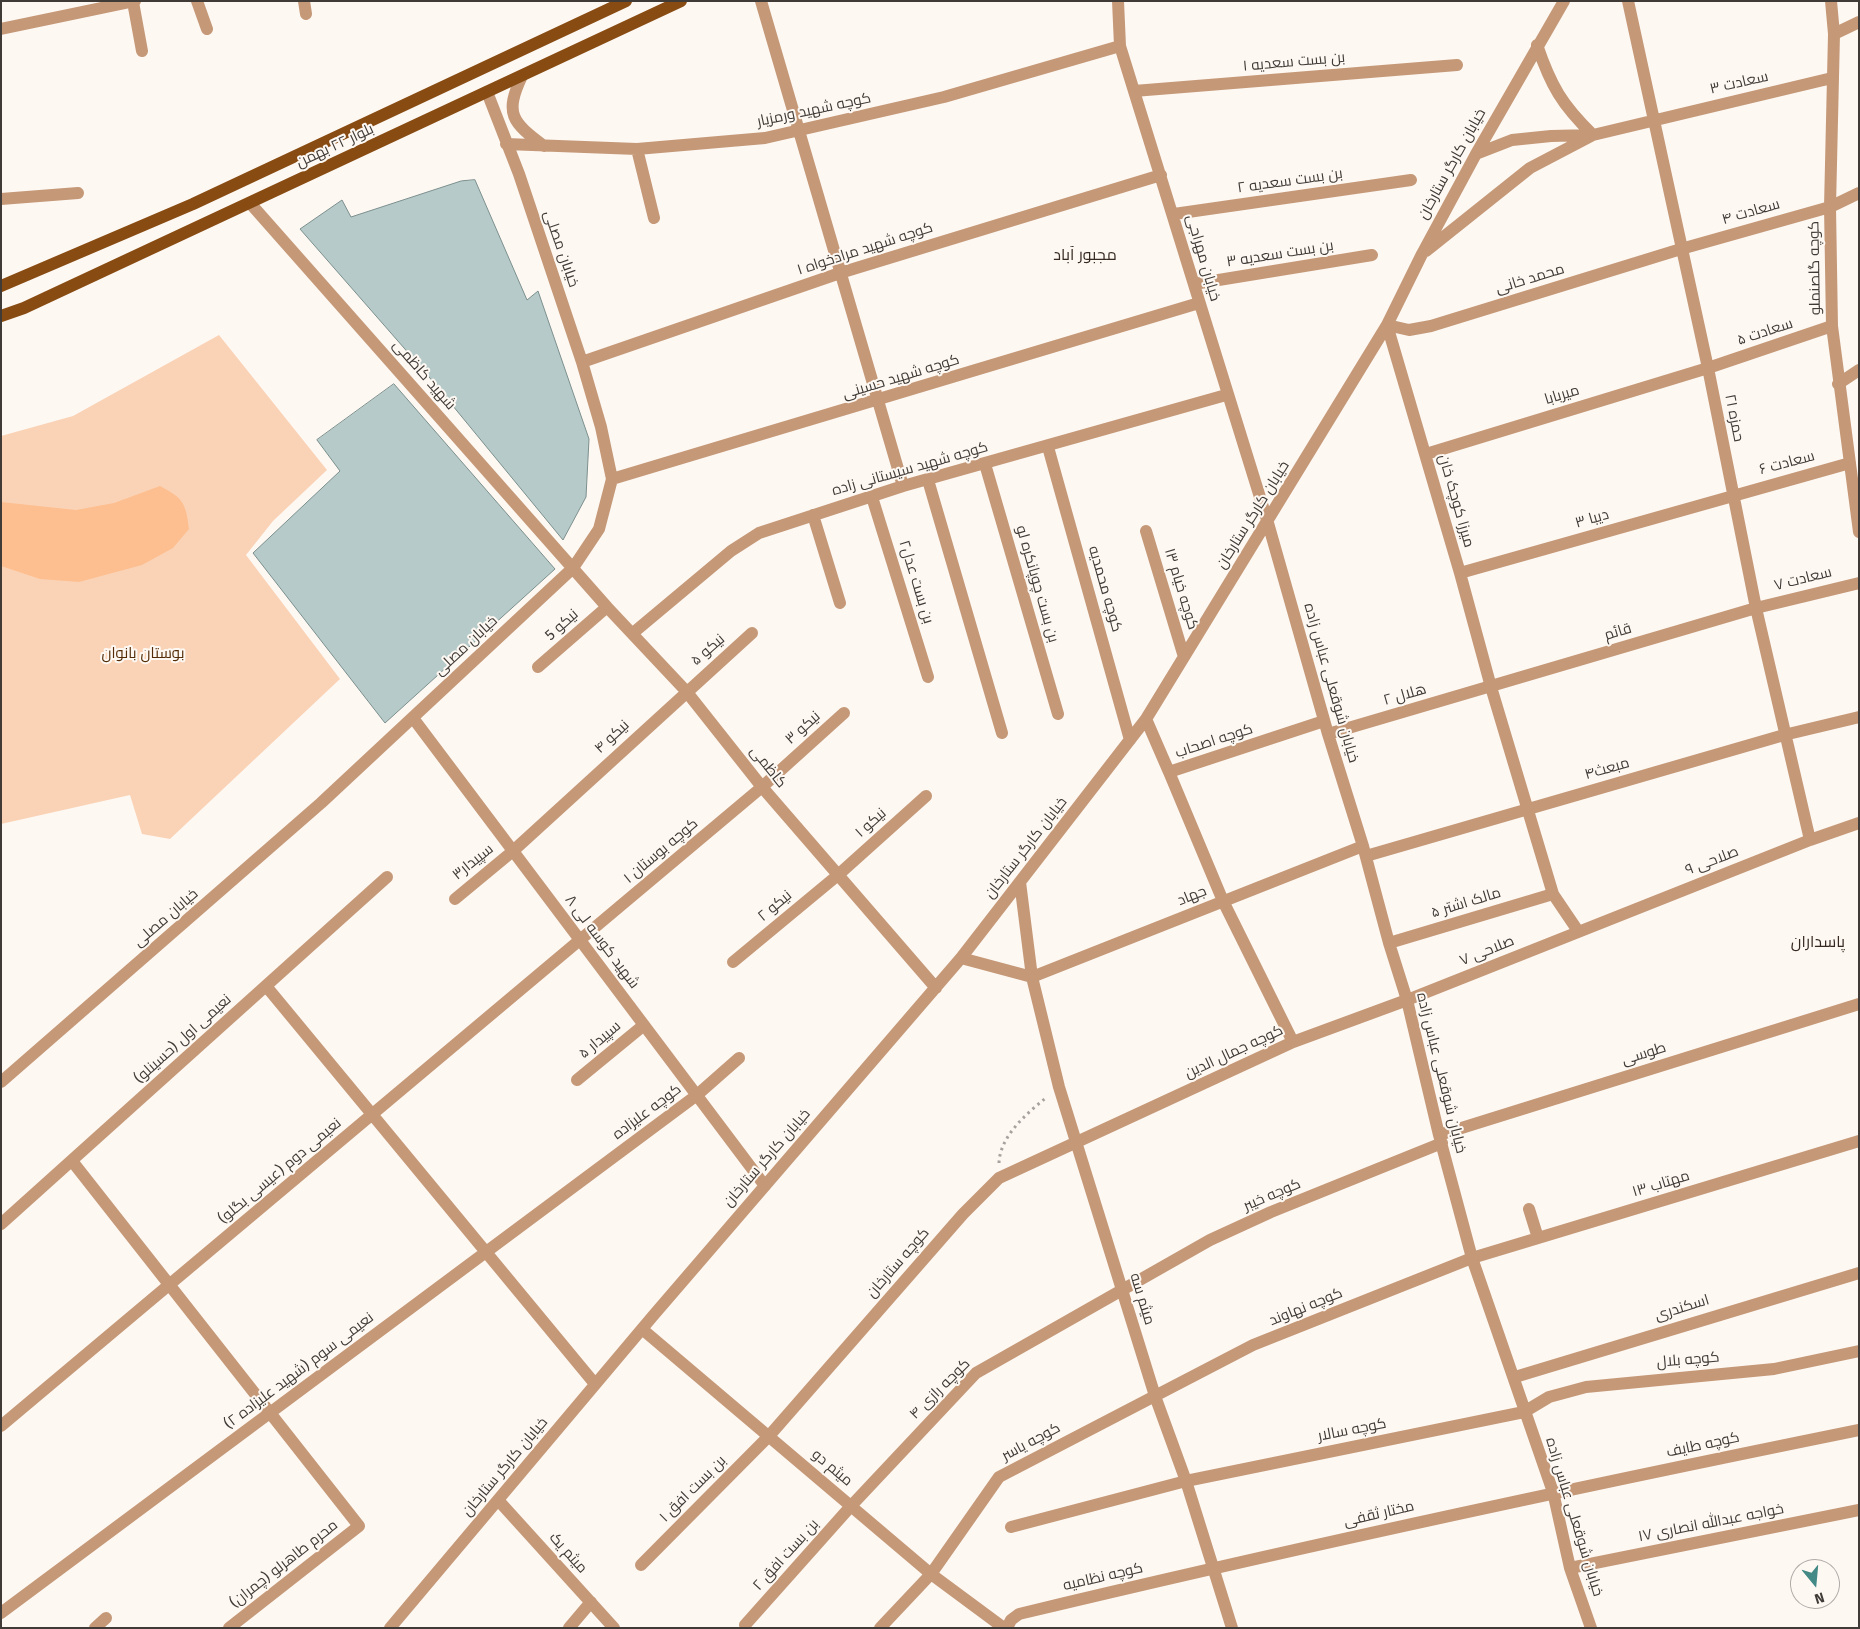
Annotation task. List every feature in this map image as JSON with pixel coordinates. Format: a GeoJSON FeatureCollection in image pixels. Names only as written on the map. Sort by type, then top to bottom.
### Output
{"type":"FeatureCollection","features":[{"type":"Feature","properties":{"kind":"main road","name":"بلوار ۲۲ بهمن"},"geometry":{"type":"LineString","coordinates":[[1,286],[193,204],[476,73],[626,1]]}},
{"type":"Feature","properties":{"kind":"main road","name":"بلوار ۲۲ بهمن"},"geometry":{"type":"LineString","coordinates":[[1,316],[24,308],[680,1]]}},
{"type":"Feature","properties":{"kind":"main road"},"geometry":{"type":"LineString","coordinates":[[476,73],[487,92]]}},
{"type":"Feature","properties":{"kind":"street"},"geometry":{"type":"LineString","coordinates":[[197,1],[207,29]]}},
{"type":"Feature","properties":{"kind":"street"},"geometry":{"type":"LineString","coordinates":[[761,1],[903,486]]}},
{"type":"Feature","properties":{"kind":"street","name":"خیابان مهراجی"},"geometry":{"type":"LineString","coordinates":[[1118,1],[1120,46],[1174,214],[1226,395],[1268,523]]}},
{"type":"Feature","properties":{"kind":"street","name":"خیابان کارگر ستارخان"},"geometry":{"type":"LineString","coordinates":[[390,1628],[595,1384],[961,958],[1146,719],[1268,523],[1387,325],[1422,254],[1476,154],[1564,1]]}},
{"type":"Feature","properties":{"kind":"street","name":"حمزه ۲۱"},"geometry":{"type":"LineString","coordinates":[[1628,1],[1708,368],[1732,496],[1756,608],[1784,735],[1810,840]]}},
{"type":"Feature","properties":{"kind":"street","name":"کوچه گلصنملو"},"geometry":{"type":"LineString","coordinates":[[1831,1],[1834,34],[1830,207],[1832,326],[1838,384],[1858,524]]}},
{"type":"Feature","properties":{"kind":"street"},"geometry":{"type":"LineString","coordinates":[[1,29],[100,5],[134,2],[142,51]]}},
{"type":"Feature","properties":{"kind":"street"},"geometry":{"type":"LineString","coordinates":[[1834,34],[1859,22]]}},
{"type":"Feature","properties":{"kind":"street"},"geometry":{"type":"LineString","coordinates":[[1537,45],[1548,78],[1568,111],[1593,135]]}},
{"type":"Feature","properties":{"kind":"street","name":"کوچه شهید ورمزیار"},"geometry":{"type":"LineString","coordinates":[[506,144],[637,148],[765,138],[944,98],[1120,46]]}},
{"type":"Feature","properties":{"kind":"street","name":"بن بست سعدیه ۱"},"geometry":{"type":"LineString","coordinates":[[1134,92],[1457,65]]}},
{"type":"Feature","properties":{"kind":"street"},"geometry":{"type":"LineString","coordinates":[[522,76],[513,94],[512,111],[521,129],[544,146]]}},
{"type":"Feature","properties":{"kind":"street","name":"سعادت ۳"},"geometry":{"type":"LineString","coordinates":[[1593,135],[1832,78]]}},
{"type":"Feature","properties":{"kind":"street","name":"خیابان مصلی"},"geometry":{"type":"LineString","coordinates":[[1,1082],[321,803],[573,568],[599,529],[612,479],[601,427],[582,362],[487,92]]}},
{"type":"Feature","properties":{"kind":"street"},"geometry":{"type":"LineString","coordinates":[[1476,154],[1512,140],[1551,136],[1593,135]]}},
{"type":"Feature","properties":{"kind":"street"},"geometry":{"type":"LineString","coordinates":[[1422,254],[1530,168],[1593,135]]}},
{"type":"Feature","properties":{"kind":"street"},"geometry":{"type":"LineString","coordinates":[[637,148],[654,218]]}},
{"type":"Feature","properties":{"kind":"street","name":"۱ کوچه شهید مرادخواه"},"geometry":{"type":"LineString","coordinates":[[582,362],[840,273],[1161,175]]}},
{"type":"Feature","properties":{"kind":"street","name":"بن بست سعدیه ۲"},"geometry":{"type":"LineString","coordinates":[[1174,214],[1411,180]]}},
{"type":"Feature","properties":{"kind":"street"},"geometry":{"type":"LineString","coordinates":[[1,199],[78,193]]}},
{"type":"Feature","properties":{"kind":"street","name":"سعادت ۴"},"geometry":{"type":"LineString","coordinates":[[1681,249],[1830,207],[1859,193]]}},
{"type":"Feature","properties":{"kind":"street","name":"شهید کاظمی"},"geometry":{"type":"LineString","coordinates":[[250,203],[573,568]]}},
{"type":"Feature","properties":{"kind":"street","name":"محمد خانی"},"geometry":{"type":"LineString","coordinates":[[1387,325],[1409,330],[1431,326],[1681,249]]}},
{"type":"Feature","properties":{"kind":"street","name":"بن بست سعدیه ۳"},"geometry":{"type":"LineString","coordinates":[[1194,284],[1372,255]]}},
{"type":"Feature","properties":{"kind":"street","name":"کوچه شهید حسینی"},"geometry":{"type":"LineString","coordinates":[[612,479],[878,401],[1199,303]]}},
{"type":"Feature","properties":{"kind":"street","name":"میرزا کوچک خان"},"geometry":{"type":"LineString","coordinates":[[1387,325],[1460,573],[1490,687],[1553,894],[1578,931]]}},
{"type":"Feature","properties":{"kind":"street","name":"سعادت ۵"},"geometry":{"type":"LineString","coordinates":[[1708,368],[1832,326]]}},
{"type":"Feature","properties":{"kind":"street","name":"میربابا"},"geometry":{"type":"LineString","coordinates":[[1426,454],[1708,368]]}},
{"type":"Feature","properties":{"kind":"street"},"geometry":{"type":"LineString","coordinates":[[1838,384],[1859,370]]}},
{"type":"Feature","properties":{"kind":"street","name":"کوچه شهید سیستانی زاده"},"geometry":{"type":"LineString","coordinates":[[633,633],[731,551],[759,533],[903,486],[1048,447],[1226,395]]}},
{"type":"Feature","properties":{"kind":"street","name":"کوچه محمدیه"},"geometry":{"type":"LineString","coordinates":[[1048,447],[1130,740]]}},
{"type":"Feature","properties":{"kind":"street","name":"سعادت ۶"},"geometry":{"type":"LineString","coordinates":[[1732,496],[1850,463]]}},
{"type":"Feature","properties":{"kind":"street","name":"بن بست چوپانکره لو"},"geometry":{"type":"LineString","coordinates":[[984,464],[1058,714]]}},
{"type":"Feature","properties":{"kind":"street"},"geometry":{"type":"LineString","coordinates":[[928,480],[1002,733]]}},
{"type":"Feature","properties":{"kind":"street","name":"دیبا ۳"},"geometry":{"type":"LineString","coordinates":[[1460,573],[1732,496]]}},
{"type":"Feature","properties":{"kind":"street","name":"بن بست عدل۲"},"geometry":{"type":"LineString","coordinates":[[872,497],[928,678]]}},
{"type":"Feature","properties":{"kind":"street"},"geometry":{"type":"LineString","coordinates":[[813,515],[840,603]]}},
{"type":"Feature","properties":{"kind":"street","name":"خیابان شوقعلی عباس زاده"},"geometry":{"type":"LineString","coordinates":[[1268,523],[1324,721],[1365,851],[1389,943],[1407,1000],[1440,1139],[1472,1258],[1515,1376],[1524,1412],[1553,1492],[1570,1568],[1591,1628]]}},
{"type":"Feature","properties":{"kind":"street","name":"کوچه خیام ۱۳"},"geometry":{"type":"LineString","coordinates":[[1146,531],[1184,657]]}},
{"type":"Feature","properties":{"kind":"street","name":"کاظمی"},"geometry":{"type":"LineString","coordinates":[[573,568],[606,607],[633,633],[686,691],[762,787],[936,988]]}},
{"type":"Feature","properties":{"kind":"street","name":"سعادت ۷"},"geometry":{"type":"LineString","coordinates":[[1756,608],[1859,583]]}},
{"type":"Feature","properties":{"kind":"street","name":"نیکو 5"},"geometry":{"type":"LineString","coordinates":[[538,668],[606,607]]}},
{"type":"Feature","properties":{"kind":"street","name":"قائم"},"geometry":{"type":"LineString","coordinates":[[1490,687],[1756,608]]}},
{"type":"Feature","properties":{"kind":"street","name":"نیکو ۵"},"geometry":{"type":"LineString","coordinates":[[686,691],[752,633]]}},
{"type":"Feature","properties":{"kind":"street","name":"هلال ۲"},"geometry":{"type":"LineString","coordinates":[[1328,734],[1490,687]]}},
{"type":"Feature","properties":{"kind":"street","name":"نیکو ۴"},"geometry":{"type":"LineString","coordinates":[[513,851],[686,691]]}},
{"type":"Feature","properties":{"kind":"street","name":"نیکو ۳"},"geometry":{"type":"LineString","coordinates":[[762,787],[844,713]]}},
{"type":"Feature","properties":{"kind":"street","name":"مبعث۴"},"geometry":{"type":"LineString","coordinates":[[1365,851],[1527,810],[1784,735],[1859,717]]}},
{"type":"Feature","properties":{"kind":"street","name":"شهید کوسه لی ۸"},"geometry":{"type":"LineString","coordinates":[[412,718],[765,1186]]}},
{"type":"Feature","properties":{"kind":"street","name":"کوچه اصحاب"},"geometry":{"type":"LineString","coordinates":[[1146,719],[1169,772],[1324,721]]}},
{"type":"Feature","properties":{"kind":"street"},"geometry":{"type":"LineString","coordinates":[[1169,772],[1223,901],[1293,1042]]}},
{"type":"Feature","properties":{"kind":"street","name":"کوچه بوستان ۱"},"geometry":{"type":"LineString","coordinates":[[580,940],[762,787]]}},
{"type":"Feature","properties":{"kind":"street","name":"نیکو ۱"},"geometry":{"type":"LineString","coordinates":[[838,875],[926,796]]}},
{"type":"Feature","properties":{"kind":"street","name":"صلاحی ۹"},"geometry":{"type":"LineString","coordinates":[[1578,931],[1810,840],[1859,823]]}},
{"type":"Feature","properties":{"kind":"street","name":"سپیدار۳"},"geometry":{"type":"LineString","coordinates":[[455,899],[513,851]]}},
{"type":"Feature","properties":{"kind":"street","name":"جهاد"},"geometry":{"type":"LineString","coordinates":[[1032,977],[1223,901],[1365,851]]}},
{"type":"Feature","properties":{"kind":"street","name":"نیکو ۲"},"geometry":{"type":"LineString","coordinates":[[733,962],[838,875]]}},
{"type":"Feature","properties":{"kind":"street","name":"نعیمی اول (حسینلو)"},"geometry":{"type":"LineString","coordinates":[[1,1224],[387,877]]}},
{"type":"Feature","properties":{"kind":"street","name":"میثم سه"},"geometry":{"type":"LineString","coordinates":[[1020,882],[1032,977],[1060,1087],[1155,1396],[1186,1481],[1232,1628]]}},
{"type":"Feature","properties":{"kind":"street","name":"مالک اشتر ۵"},"geometry":{"type":"LineString","coordinates":[[1389,943],[1553,894]]}},
{"type":"Feature","properties":{"kind":"street","name":"صلاحی ۷"},"geometry":{"type":"LineString","coordinates":[[1407,1000],[1578,931]]}},
{"type":"Feature","properties":{"kind":"street","name":"نعیمی دوم (عیسی بگلو)"},"geometry":{"type":"LineString","coordinates":[[1,1426],[580,940]]}},
{"type":"Feature","properties":{"kind":"street"},"geometry":{"type":"LineString","coordinates":[[961,958],[1032,977]]}},
{"type":"Feature","properties":{"kind":"street"},"geometry":{"type":"LineString","coordinates":[[266,986],[595,1384]]}},
{"type":"Feature","properties":{"kind":"street","name":"کوچه جمال الدین"},"geometry":{"type":"LineString","coordinates":[[1078,1143],[1293,1042],[1407,1000]]}},
{"type":"Feature","properties":{"kind":"street","name":"طوسی"},"geometry":{"type":"LineString","coordinates":[[1440,1139],[1859,1004]]}},
{"type":"Feature","properties":{"kind":"street","name":"سپیدار ۵"},"geometry":{"type":"LineString","coordinates":[[577,1080],[644,1025]]}},
{"type":"Feature","properties":{"kind":"street","name":"کوچه علیزاده"},"geometry":{"type":"LineString","coordinates":[[616,1155],[697,1095],[739,1058]]}},
{"type":"Feature","properties":{"kind":"street","name":"کوچه خیبر"},"geometry":{"type":"LineString","coordinates":[[1123,1291],[1219,1236],[1440,1139]]}},
{"type":"Feature","properties":{"kind":"street","name":"مهتاب ۱۳"},"geometry":{"type":"LineString","coordinates":[[1472,1258],[1859,1141]]}},
{"type":"Feature","properties":{"kind":"street","name":"کوچه ستارخان"},"geometry":{"type":"LineString","coordinates":[[769,1436],[963,1214],[999,1178],[1078,1143]]}},
{"type":"Feature","properties":{"kind":"street","name":"نعیمی سوم (شهید علیزاده ۲)"},"geometry":{"type":"LineString","coordinates":[[1,1613],[616,1155]]}},
{"type":"Feature","properties":{"kind":"street"},"geometry":{"type":"LineString","coordinates":[[72,1161],[270,1413]]}},
{"type":"Feature","properties":{"kind":"street"},"geometry":{"type":"LineString","coordinates":[[1529,1209],[1538,1238]]}},
{"type":"Feature","properties":{"kind":"street","name":"کوچه نهاوند"},"geometry":{"type":"LineString","coordinates":[[1155,1396],[1253,1345],[1472,1258]]}},
{"type":"Feature","properties":{"kind":"street","name":"اسکندری"},"geometry":{"type":"LineString","coordinates":[[1515,1376],[1859,1273]]}},
{"type":"Feature","properties":{"kind":"street","name":"کوچه رازی ۴"},"geometry":{"type":"LineString","coordinates":[[851,1506],[976,1372],[1123,1291]]}},
{"type":"Feature","properties":{"kind":"street","name":"میثم دو"},"geometry":{"type":"LineString","coordinates":[[642,1329],[931,1574],[1006,1628]]}},
{"type":"Feature","properties":{"kind":"street","name":"کوچه بلال"},"geometry":{"type":"LineString","coordinates":[[1524,1412],[1549,1397],[1586,1387],[1774,1369],[1859,1351]]}},
{"type":"Feature","properties":{"kind":"street","name":"کوچه یاسر"},"geometry":{"type":"LineString","coordinates":[[880,1628],[931,1574],[1000,1477],[1155,1396]]}},
{"type":"Feature","properties":{"kind":"street","name":"کوچه سالار"},"geometry":{"type":"LineString","coordinates":[[1011,1526],[1186,1481],[1524,1412]]}},
{"type":"Feature","properties":{"kind":"street","name":"محرم طاهرلو (چمران)"},"geometry":{"type":"LineString","coordinates":[[229,1628],[359,1526],[270,1413]]}},
{"type":"Feature","properties":{"kind":"street","name":"کوچه طایف"},"geometry":{"type":"LineString","coordinates":[[1553,1492],[1859,1430]]}},
{"type":"Feature","properties":{"kind":"street","name":"بن بست افق ۱"},"geometry":{"type":"LineString","coordinates":[[641,1565],[769,1436]]}},
{"type":"Feature","properties":{"kind":"street","name":"مختار ثقفی"},"geometry":{"type":"LineString","coordinates":[[1212,1568],[1553,1492]]}},
{"type":"Feature","properties":{"kind":"street","name":"میثم یک"},"geometry":{"type":"LineString","coordinates":[[498,1500],[614,1628]]}},
{"type":"Feature","properties":{"kind":"street","name":"بن بست افق ۲"},"geometry":{"type":"LineString","coordinates":[[745,1625],[851,1506]]}},
{"type":"Feature","properties":{"kind":"street","name":"خواجه عبدالله انصاری ۱۷"},"geometry":{"type":"LineString","coordinates":[[1570,1568],[1859,1510]]}},
{"type":"Feature","properties":{"kind":"street","name":"کوچه نظامیه"},"geometry":{"type":"LineString","coordinates":[[1006,1628],[1011,1620],[1019,1614],[1212,1568]]}},
{"type":"Feature","properties":{"kind":"street"},"geometry":{"type":"LineString","coordinates":[[569,1628],[591,1602]]}},
{"type":"Feature","properties":{"kind":"street"},"geometry":{"type":"LineString","coordinates":[[94,1628],[106,1618]]}},
{"type":"Feature","properties":{"kind":"path"},"geometry":{"type":"LineString","coordinates":[[999,1178],[999,1158],[1005,1140],[1021,1120],[1060,1087]]}},
{"type":"Feature","properties":{"kind":"green space","name":"بوستان بانوان"},"geometry":{"type":"Polygon","coordinates":[[[219,335],[327,470],[273,521],[246,555],[340,679],[170,839],[142,834],[130,795],[1,824],[1,436],[73,416],[219,335]]]}},
{"type":"Feature","properties":{"kind":"shaded area"},"geometry":{"type":"Polygon","coordinates":[[[160,486],[174,494],[182,502],[185,507],[189,529],[173,548],[142,565],[79,582],[40,579],[1,566],[1,502],[76,510],[114,503],[160,486]]]}},
{"type":"Feature","properties":{"kind":"building"},"geometry":{"type":"Polygon","coordinates":[[[475,180],[527,300],[538,291],[589,439],[586,497],[563,540],[425,372],[300,229],[342,200],[351,217],[461,181],[475,180]]]}},
{"type":"Feature","properties":{"kind":"building"},"geometry":{"type":"Polygon","coordinates":[[[394,384],[555,569],[385,723],[253,553],[340,471],[317,440],[394,384]]]}},
{"type":"Feature","properties":{"kind":"district","name":"مجبور آباد"},"geometry":{"type":"Point","coordinates":[1085,256]}},
{"type":"Feature","properties":{"kind":"district","name":"پاسداران"},"geometry":{"type":"Point","coordinates":[1818,943]}}]}
